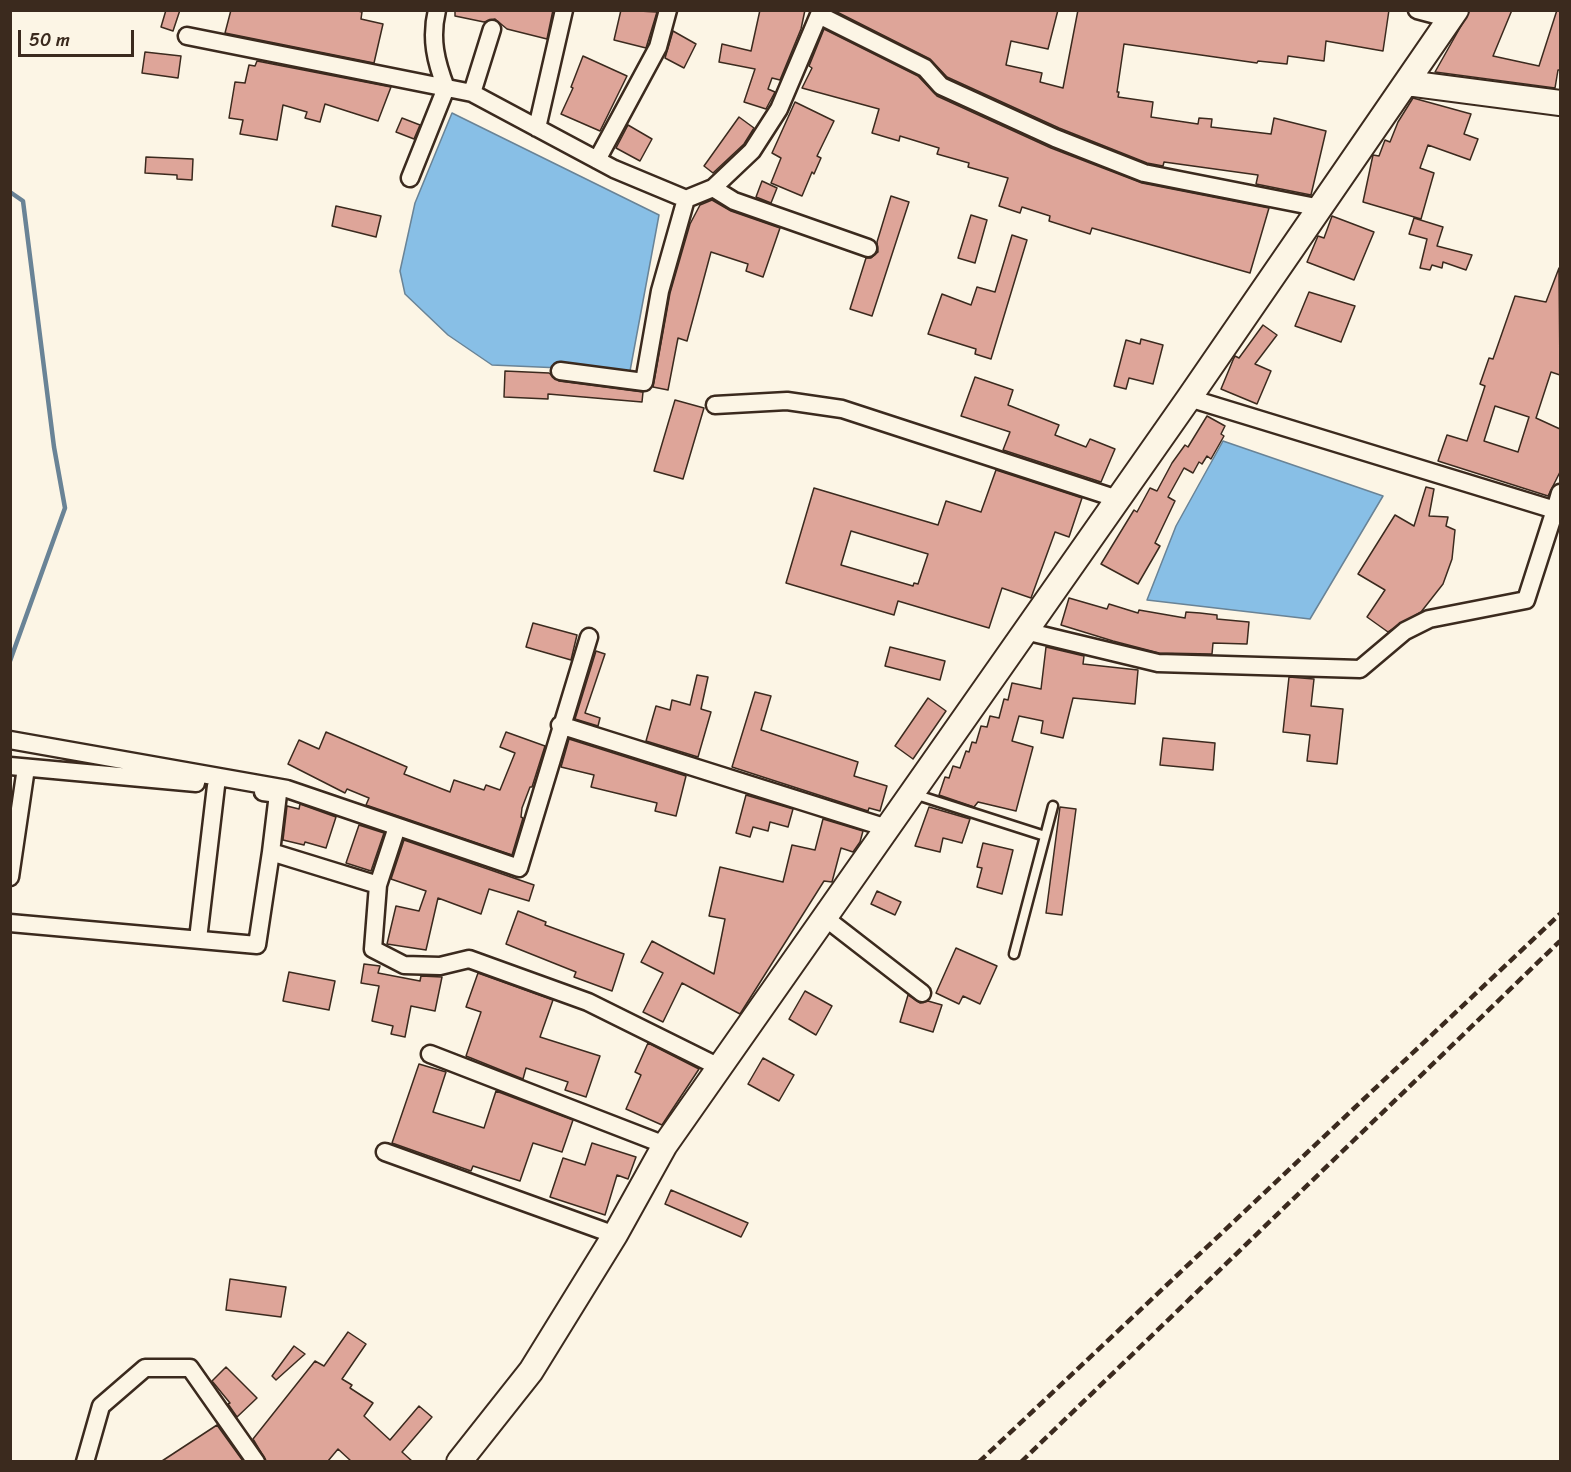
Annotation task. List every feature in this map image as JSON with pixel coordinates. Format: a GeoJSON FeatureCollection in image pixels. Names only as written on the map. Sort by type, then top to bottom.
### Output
{"type":"FeatureCollection","features":[{"type":"Feature","properties":{"kind":"main road"},"geometry":{"type":"LineString","coordinates":[[459,1461],[531,1371],[615,1235],[665,1145],[1189,398],[1453,15]]}},
{"type":"Feature","properties":{"kind":"main road"},"geometry":{"type":"LineString","coordinates":[[1407,83],[1558,100]]}},
{"type":"Feature","properties":{"kind":"street"},"geometry":{"type":"LineString","coordinates":[[410,178],[446,88],[435,59],[433,37],[437,10]]}},
{"type":"Feature","properties":{"kind":"street"},"geometry":{"type":"LineString","coordinates":[[537,128],[564,10]]}},
{"type":"Feature","properties":{"kind":"street"},"geometry":{"type":"LineString","coordinates":[[597,160],[658,47],[668,10]]}},
{"type":"Feature","properties":{"kind":"street"},"geometry":{"type":"LineString","coordinates":[[1417,10],[1453,15]]}},
{"type":"Feature","properties":{"kind":"street"},"geometry":{"type":"LineString","coordinates":[[187,36],[472,93],[597,160],[686,198],[713,189],[752,151],[779,109],[820,13],[925,68],[941,86],[1054,138],[1134,169],[1321,208]]}},
{"type":"Feature","properties":{"kind":"street"},"geometry":{"type":"LineString","coordinates":[[472,93],[492,29]]}},
{"type":"Feature","properties":{"kind":"street"},"geometry":{"type":"LineString","coordinates":[[713,189],[734,201],[868,248]]}},
{"type":"Feature","properties":{"kind":"street"},"geometry":{"type":"LineString","coordinates":[[560,371],[644,382],[660,291],[686,198]]}},
{"type":"Feature","properties":{"kind":"street"},"geometry":{"type":"LineString","coordinates":[[1189,398],[1558,513]]}},
{"type":"Feature","properties":{"kind":"street"},"geometry":{"type":"LineString","coordinates":[[715,405],[787,401],[842,409],[1118,499]]}},
{"type":"Feature","properties":{"kind":"street"},"geometry":{"type":"LineString","coordinates":[[1025,631],[1158,663],[1360,669],[1405,632],[1429,619],[1527,600],[1558,513],[1560,493]]}},
{"type":"Feature","properties":{"kind":"street"},"geometry":{"type":"LineString","coordinates":[[10,741],[287,789],[519,868],[560,725],[589,636]]}},
{"type":"Feature","properties":{"kind":"street"},"geometry":{"type":"LineString","coordinates":[[560,725],[887,828]]}},
{"type":"Feature","properties":{"kind":"street"},"geometry":{"type":"LineString","coordinates":[[10,877],[18,767],[278,794],[257,945],[10,922]]}},
{"type":"Feature","properties":{"kind":"street"},"geometry":{"type":"LineString","coordinates":[[198,939],[216,786]]}},
{"type":"Feature","properties":{"kind":"street"},"geometry":{"type":"LineString","coordinates":[[397,827],[378,885],[373,949],[404,965],[440,966],[469,959],[588,1002],[719,1067]]}},
{"type":"Feature","properties":{"kind":"street"},"geometry":{"type":"LineString","coordinates":[[271,852],[378,885]]}},
{"type":"Feature","properties":{"kind":"street"},"geometry":{"type":"LineString","coordinates":[[824,917],[922,993]]}},
{"type":"Feature","properties":{"kind":"street"},"geometry":{"type":"LineString","coordinates":[[430,1054],[665,1145]]}},
{"type":"Feature","properties":{"kind":"street"},"geometry":{"type":"LineString","coordinates":[[385,1152],[615,1235]]}},
{"type":"Feature","properties":{"kind":"street"},"geometry":{"type":"LineString","coordinates":[[85,1461],[101,1406],[145,1368],[190,1368],[256,1461]]}},
{"type":"Feature","properties":{"kind":"lane"},"geometry":{"type":"LineString","coordinates":[[911,794],[1045,836]]}},
{"type":"Feature","properties":{"kind":"lane"},"geometry":{"type":"LineString","coordinates":[[1014,954],[1053,806]]}},
{"type":"Feature","properties":{"kind":"water"},"geometry":{"type":"Polygon","coordinates":[[[452,113],[659,215],[630,371],[492,365],[448,335],[405,294],[400,271],[415,203],[452,113]]]}},
{"type":"Feature","properties":{"kind":"water"},"geometry":{"type":"Polygon","coordinates":[[[1223,441],[1383,496],[1310,619],[1147,600],[1176,526],[1223,441]]]}},
{"type":"Feature","properties":{"kind":"building"},"geometry":{"type":"Polygon","coordinates":[[[166,10],[180,10],[173,31],[161,27],[166,10]]]}},
{"type":"Feature","properties":{"kind":"building"},"geometry":{"type":"Polygon","coordinates":[[[231,10],[354,10],[362,12],[361,19],[383,24],[374,63],[225,33],[231,10]]]}},
{"type":"Feature","properties":{"kind":"building"},"geometry":{"type":"Polygon","coordinates":[[[455,10],[553,10],[547,39],[507,29],[495,19],[484,22],[455,16],[455,10]]]}},
{"type":"Feature","properties":{"kind":"building"},"geometry":{"type":"Polygon","coordinates":[[[621,10],[657,12],[646,48],[614,40],[621,10]]]}},
{"type":"Feature","properties":{"kind":"building"},"geometry":{"type":"Polygon","coordinates":[[[760,10],[805,10],[801,29],[780,80],[772,78],[768,89],[775,92],[766,109],[744,102],[755,69],[719,62],[722,44],[751,51],[760,10]]]}},
{"type":"Feature","properties":{"kind":"building"},"geometry":{"type":"Polygon","coordinates":[[[833,10],[1058,10],[1048,49],[1011,41],[1006,65],[1042,73],[1040,82],[1063,88],[1078,10],[1389,10],[1383,51],[1326,41],[1324,61],[1288,56],[1287,64],[1258,61],[1257,63],[1124,44],[1118,97],[1153,102],[1151,117],[1198,124],[1199,118],[1212,119],[1211,127],[1271,134],[1274,118],[1326,131],[1311,195],[1256,184],[1258,175],[1164,162],[1163,166],[1147,163],[1059,128],[947,77],[930,59],[833,10]]]}},
{"type":"Feature","properties":{"kind":"building"},"geometry":{"type":"Polygon","coordinates":[[[1470,10],[1512,10],[1493,56],[1539,66],[1557,10],[1560,10],[1560,70],[1558,70],[1555,88],[1435,72],[1470,10]]]}},
{"type":"Feature","properties":{"kind":"building"},"geometry":{"type":"Polygon","coordinates":[[[824,29],[918,76],[937,96],[1051,148],[1142,183],[1269,208],[1250,273],[1092,228],[1090,234],[1049,221],[1050,216],[1022,207],[1020,213],[999,206],[1008,178],[968,167],[969,163],[937,154],[939,148],[900,136],[899,141],[872,133],[879,109],[802,88],[812,68],[809,66],[824,29]]]}},
{"type":"Feature","properties":{"kind":"building"},"geometry":{"type":"Polygon","coordinates":[[[673,31],[696,44],[684,68],[665,58],[673,31]]]}},
{"type":"Feature","properties":{"kind":"building"},"geometry":{"type":"Polygon","coordinates":[[[145,52],[181,56],[178,78],[142,73],[145,52]]]}},
{"type":"Feature","properties":{"kind":"building"},"geometry":{"type":"Polygon","coordinates":[[[583,56],[627,76],[600,131],[561,114],[573,88],[571,87],[583,56]]]}},
{"type":"Feature","properties":{"kind":"building"},"geometry":{"type":"Polygon","coordinates":[[[257,61],[391,87],[378,121],[325,104],[320,122],[305,118],[307,112],[283,105],[277,140],[240,134],[243,120],[229,118],[235,82],[245,83],[249,65],[255,66],[257,61]]]}},
{"type":"Feature","properties":{"kind":"building"},"geometry":{"type":"Polygon","coordinates":[[[1413,98],[1471,114],[1464,134],[1478,139],[1470,160],[1428,145],[1420,168],[1434,173],[1421,219],[1363,202],[1373,155],[1379,156],[1385,140],[1390,142],[1398,122],[1413,98]]]}},
{"type":"Feature","properties":{"kind":"building"},"geometry":{"type":"Polygon","coordinates":[[[795,102],[834,121],[817,156],[821,158],[802,196],[771,183],[781,158],[772,153],[795,102]]]}},
{"type":"Feature","properties":{"kind":"building"},"geometry":{"type":"Polygon","coordinates":[[[739,117],[754,128],[744,144],[713,173],[704,166],[739,117]]]}},
{"type":"Feature","properties":{"kind":"building"},"geometry":{"type":"Polygon","coordinates":[[[402,118],[420,125],[414,139],[396,132],[402,118]]]}},
{"type":"Feature","properties":{"kind":"building"},"geometry":{"type":"Polygon","coordinates":[[[628,125],[652,139],[640,161],[616,148],[628,125]]]}},
{"type":"Feature","properties":{"kind":"building"},"geometry":{"type":"Polygon","coordinates":[[[146,157],[193,159],[192,180],[177,179],[177,175],[145,173],[146,157]]]}},
{"type":"Feature","properties":{"kind":"building"},"geometry":{"type":"Polygon","coordinates":[[[762,181],[777,188],[771,203],[756,197],[762,181]]]}},
{"type":"Feature","properties":{"kind":"building"},"geometry":{"type":"Polygon","coordinates":[[[891,196],[909,202],[872,316],[850,309],[866,258],[871,258],[878,252],[877,242],[891,196]]]}},
{"type":"Feature","properties":{"kind":"building"},"geometry":{"type":"Polygon","coordinates":[[[712,200],[731,211],[780,228],[763,277],[746,271],[748,264],[711,252],[687,341],[678,338],[668,390],[653,387],[670,293],[690,224],[700,205],[712,200]]]}},
{"type":"Feature","properties":{"kind":"building"},"geometry":{"type":"Polygon","coordinates":[[[336,206],[381,216],[376,237],[332,226],[336,206]]]}},
{"type":"Feature","properties":{"kind":"building"},"geometry":{"type":"Polygon","coordinates":[[[971,215],[987,220],[975,263],[958,258],[971,215]]]}},
{"type":"Feature","properties":{"kind":"building"},"geometry":{"type":"Polygon","coordinates":[[[1332,216],[1374,232],[1354,280],[1307,262],[1318,236],[1324,238],[1332,216]]]}},
{"type":"Feature","properties":{"kind":"building"},"geometry":{"type":"Polygon","coordinates":[[[1414,218],[1443,227],[1437,246],[1472,255],[1466,270],[1443,262],[1442,268],[1432,265],[1430,270],[1420,268],[1427,239],[1409,234],[1414,218]]]}},
{"type":"Feature","properties":{"kind":"building"},"geometry":{"type":"Polygon","coordinates":[[[1012,235],[1027,240],[991,359],[975,354],[976,349],[928,334],[942,294],[971,305],[977,287],[995,292],[1012,235]]]}},
{"type":"Feature","properties":{"kind":"building"},"geometry":{"type":"Polygon","coordinates":[[[1559,268],[1560,375],[1551,372],[1536,418],[1560,429],[1560,472],[1548,496],[1438,461],[1447,435],[1467,441],[1485,386],[1480,384],[1489,358],[1493,359],[1515,296],[1546,302],[1559,268]],[[1495,406],[1484,441],[1518,452],[1529,417],[1495,406]]]}},
{"type":"Feature","properties":{"kind":"building"},"geometry":{"type":"Polygon","coordinates":[[[1309,292],[1355,306],[1341,342],[1295,326],[1309,292]]]}},
{"type":"Feature","properties":{"kind":"building"},"geometry":{"type":"Polygon","coordinates":[[[1263,325],[1277,335],[1255,364],[1271,371],[1257,404],[1221,389],[1235,356],[1239,358],[1263,325]]]}},
{"type":"Feature","properties":{"kind":"building"},"geometry":{"type":"Polygon","coordinates":[[[1141,339],[1163,345],[1153,384],[1129,378],[1126,389],[1114,386],[1126,340],[1140,344],[1141,339]]]}},
{"type":"Feature","properties":{"kind":"building"},"geometry":{"type":"Polygon","coordinates":[[[505,371],[549,373],[559,381],[643,392],[642,402],[548,394],[548,399],[504,397],[505,371]]]}},
{"type":"Feature","properties":{"kind":"building"},"geometry":{"type":"Polygon","coordinates":[[[975,377],[1013,390],[1008,405],[1059,425],[1055,435],[1086,447],[1090,439],[1115,449],[1101,482],[1003,450],[1010,432],[961,416],[975,377]]]}},
{"type":"Feature","properties":{"kind":"building"},"geometry":{"type":"Polygon","coordinates":[[[675,400],[704,408],[683,479],[654,471],[675,400]]]}},
{"type":"Feature","properties":{"kind":"building"},"geometry":{"type":"Polygon","coordinates":[[[1207,416],[1225,426],[1221,434],[1224,436],[1211,459],[1207,456],[1202,464],[1199,462],[1193,473],[1184,468],[1168,497],[1175,501],[1155,543],[1160,546],[1138,584],[1101,564],[1134,510],[1137,512],[1150,488],[1157,491],[1172,463],[1185,445],[1188,447],[1207,416]]]}},
{"type":"Feature","properties":{"kind":"building"},"geometry":{"type":"Polygon","coordinates":[[[996,470],[1082,498],[1069,537],[1055,532],[1031,598],[1002,588],[989,628],[898,601],[894,615],[786,583],[814,488],[938,525],[946,501],[981,512],[996,470]],[[851,531],[841,565],[913,586],[914,583],[918,584],[928,554],[851,531]]]}},
{"type":"Feature","properties":{"kind":"building"},"geometry":{"type":"Polygon","coordinates":[[[1426,487],[1434,489],[1429,516],[1448,517],[1446,526],[1455,530],[1452,559],[1443,584],[1421,612],[1388,632],[1367,617],[1385,590],[1358,574],[1395,515],[1414,526],[1426,487]]]}},
{"type":"Feature","properties":{"kind":"building"},"geometry":{"type":"Polygon","coordinates":[[[1069,598],[1107,609],[1109,604],[1138,613],[1139,610],[1185,618],[1186,612],[1200,613],[1217,615],[1217,619],[1249,622],[1247,644],[1213,643],[1212,654],[1159,653],[1061,625],[1069,598]]]}},
{"type":"Feature","properties":{"kind":"building"},"geometry":{"type":"Polygon","coordinates":[[[533,623],[577,635],[571,660],[526,647],[533,623]]]}},
{"type":"Feature","properties":{"kind":"building"},"geometry":{"type":"Polygon","coordinates":[[[890,647],[945,661],[940,680],[885,666],[890,647]]]}},
{"type":"Feature","properties":{"kind":"building"},"geometry":{"type":"Polygon","coordinates":[[[1046,647],[1084,656],[1083,664],[1138,670],[1135,704],[1073,698],[1063,738],[1041,733],[1043,721],[1019,716],[1012,741],[1033,747],[1016,811],[978,802],[974,807],[939,795],[945,777],[949,778],[953,766],[960,768],[966,751],[969,752],[972,742],[976,743],[981,726],[987,727],[990,716],[999,718],[1004,699],[1008,700],[1012,683],[1041,689],[1046,647]]]}},
{"type":"Feature","properties":{"kind":"building"},"geometry":{"type":"Polygon","coordinates":[[[596,651],[605,654],[585,713],[600,718],[598,726],[575,719],[596,651]]]}},
{"type":"Feature","properties":{"kind":"building"},"geometry":{"type":"Polygon","coordinates":[[[697,675],[708,677],[701,709],[711,712],[698,757],[646,741],[656,706],[670,710],[672,700],[690,705],[697,675]]]}},
{"type":"Feature","properties":{"kind":"building"},"geometry":{"type":"Polygon","coordinates":[[[1289,677],[1314,679],[1311,706],[1343,709],[1337,764],[1307,761],[1310,735],[1283,732],[1289,677]]]}},
{"type":"Feature","properties":{"kind":"building"},"geometry":{"type":"Polygon","coordinates":[[[755,692],[771,696],[761,730],[858,762],[854,776],[887,786],[880,811],[869,808],[868,811],[732,767],[755,692]]]}},
{"type":"Feature","properties":{"kind":"building"},"geometry":{"type":"Polygon","coordinates":[[[928,698],[946,711],[913,759],[895,746],[928,698]]]}},
{"type":"Feature","properties":{"kind":"building"},"geometry":{"type":"Polygon","coordinates":[[[326,732],[407,767],[404,774],[450,792],[454,780],[484,790],[486,785],[500,790],[515,753],[500,747],[506,732],[545,746],[532,787],[530,787],[522,808],[521,817],[523,818],[512,855],[366,805],[369,798],[347,789],[345,793],[288,764],[299,740],[319,749],[326,732]]]}},
{"type":"Feature","properties":{"kind":"building"},"geometry":{"type":"Polygon","coordinates":[[[1163,738],[1215,743],[1213,770],[1160,765],[1163,738]]]}},
{"type":"Feature","properties":{"kind":"building"},"geometry":{"type":"Polygon","coordinates":[[[569,739],[686,776],[676,816],[655,811],[657,803],[591,787],[594,775],[561,767],[569,739]]]}},
{"type":"Feature","properties":{"kind":"building"},"geometry":{"type":"Polygon","coordinates":[[[746,795],[793,809],[788,827],[770,822],[768,831],[753,827],[750,837],[736,833],[746,795]]]}},
{"type":"Feature","properties":{"kind":"building"},"geometry":{"type":"Polygon","coordinates":[[[300,804],[336,817],[326,848],[305,842],[304,845],[283,840],[287,806],[299,809],[300,804]]]}},
{"type":"Feature","properties":{"kind":"building"},"geometry":{"type":"Polygon","coordinates":[[[929,807],[970,819],[962,843],[943,838],[940,852],[915,846],[929,807]]]}},
{"type":"Feature","properties":{"kind":"building"},"geometry":{"type":"Polygon","coordinates":[[[1060,807],[1076,809],[1062,915],[1046,913],[1060,807]]]}},
{"type":"Feature","properties":{"kind":"building"},"geometry":{"type":"Polygon","coordinates":[[[823,819],[863,831],[860,842],[853,852],[841,848],[832,882],[824,881],[740,1014],[682,983],[663,1022],[643,1012],[663,973],[641,962],[652,941],[714,974],[725,919],[709,916],[720,867],[783,882],[792,845],[815,850],[823,819]]]}},
{"type":"Feature","properties":{"kind":"building"},"geometry":{"type":"Polygon","coordinates":[[[359,825],[384,833],[371,871],[346,863],[359,825]]]}},
{"type":"Feature","properties":{"kind":"building"},"geometry":{"type":"Polygon","coordinates":[[[404,840],[534,885],[529,901],[489,889],[481,914],[438,898],[426,950],[387,944],[396,906],[419,911],[426,891],[391,879],[404,840]]]}},
{"type":"Feature","properties":{"kind":"building"},"geometry":{"type":"Polygon","coordinates":[[[983,843],[1013,850],[1002,894],[977,887],[982,868],[977,867],[983,843]]]}},
{"type":"Feature","properties":{"kind":"building"},"geometry":{"type":"Polygon","coordinates":[[[877,891],[901,902],[895,915],[871,904],[877,891]]]}},
{"type":"Feature","properties":{"kind":"building"},"geometry":{"type":"Polygon","coordinates":[[[518,911],[546,922],[545,925],[624,954],[612,991],[574,977],[576,972],[506,944],[518,911]]]}},
{"type":"Feature","properties":{"kind":"building"},"geometry":{"type":"Polygon","coordinates":[[[956,948],[997,966],[980,1004],[963,996],[959,1004],[936,993],[956,948]]]}},
{"type":"Feature","properties":{"kind":"building"},"geometry":{"type":"Polygon","coordinates":[[[364,964],[380,966],[378,973],[420,981],[421,976],[442,977],[435,1011],[411,1006],[405,1037],[391,1034],[393,1026],[372,1021],[379,986],[361,983],[364,964]]]}},
{"type":"Feature","properties":{"kind":"building"},"geometry":{"type":"Polygon","coordinates":[[[289,972],[335,981],[329,1010],[283,1001],[289,972]]]}},
{"type":"Feature","properties":{"kind":"building"},"geometry":{"type":"Polygon","coordinates":[[[478,973],[553,1000],[540,1037],[600,1056],[586,1097],[565,1090],[568,1082],[526,1068],[523,1079],[466,1056],[481,1012],[466,1007],[478,973]]]}},
{"type":"Feature","properties":{"kind":"building"},"geometry":{"type":"Polygon","coordinates":[[[805,991],[832,1006],[816,1035],[789,1019],[805,991]]]}},
{"type":"Feature","properties":{"kind":"building"},"geometry":{"type":"Polygon","coordinates":[[[908,995],[920,1003],[928,1001],[942,1005],[933,1032],[900,1022],[908,995]]]}},
{"type":"Feature","properties":{"kind":"building"},"geometry":{"type":"Polygon","coordinates":[[[648,1043],[699,1069],[662,1125],[626,1109],[641,1075],[635,1072],[648,1043]]]}},
{"type":"Feature","properties":{"kind":"building"},"geometry":{"type":"Polygon","coordinates":[[[763,1058],[794,1075],[779,1101],[748,1084],[763,1058]]]}},
{"type":"Feature","properties":{"kind":"building"},"geometry":{"type":"Polygon","coordinates":[[[419,1064],[446,1072],[433,1112],[484,1128],[496,1091],[573,1120],[562,1152],[533,1143],[520,1181],[473,1166],[471,1171],[392,1143],[419,1064]]]}},
{"type":"Feature","properties":{"kind":"building"},"geometry":{"type":"Polygon","coordinates":[[[592,1143],[636,1157],[628,1179],[617,1175],[605,1215],[550,1197],[563,1158],[585,1165],[592,1143]]]}},
{"type":"Feature","properties":{"kind":"building"},"geometry":{"type":"Polygon","coordinates":[[[671,1190],[748,1223],[741,1237],[665,1204],[671,1190]]]}},
{"type":"Feature","properties":{"kind":"building"},"geometry":{"type":"Polygon","coordinates":[[[230,1279],[286,1287],[281,1317],[226,1310],[230,1279]]]}},
{"type":"Feature","properties":{"kind":"building"},"geometry":{"type":"Polygon","coordinates":[[[348,1332],[366,1344],[342,1379],[352,1385],[350,1388],[373,1403],[364,1416],[390,1440],[419,1406],[432,1417],[402,1452],[412,1461],[351,1461],[338,1449],[328,1461],[266,1461],[253,1439],[315,1361],[324,1366],[348,1332]]]}},
{"type":"Feature","properties":{"kind":"building"},"geometry":{"type":"Polygon","coordinates":[[[294,1346],[305,1354],[276,1380],[272,1376],[294,1346]]]}},
{"type":"Feature","properties":{"kind":"building"},"geometry":{"type":"Polygon","coordinates":[[[226,1367],[257,1398],[237,1417],[228,1404],[230,1403],[212,1381],[226,1367]]]}},
{"type":"Feature","properties":{"kind":"building"},"geometry":{"type":"Polygon","coordinates":[[[217,1425],[243,1461],[162,1461],[217,1425]]]}},
{"type":"Feature","properties":{"kind":"waterway"},"geometry":{"type":"LineString","coordinates":[[10,192],[23,201],[54,447],[65,508],[10,661]]}},
{"type":"Feature","properties":{"kind":"railway"},"geometry":{"type":"LineString","coordinates":[[979,1462],[1560,914]]}},
{"type":"Feature","properties":{"kind":"railway"},"geometry":{"type":"LineString","coordinates":[[1021,1462],[1560,941]]}}]}
